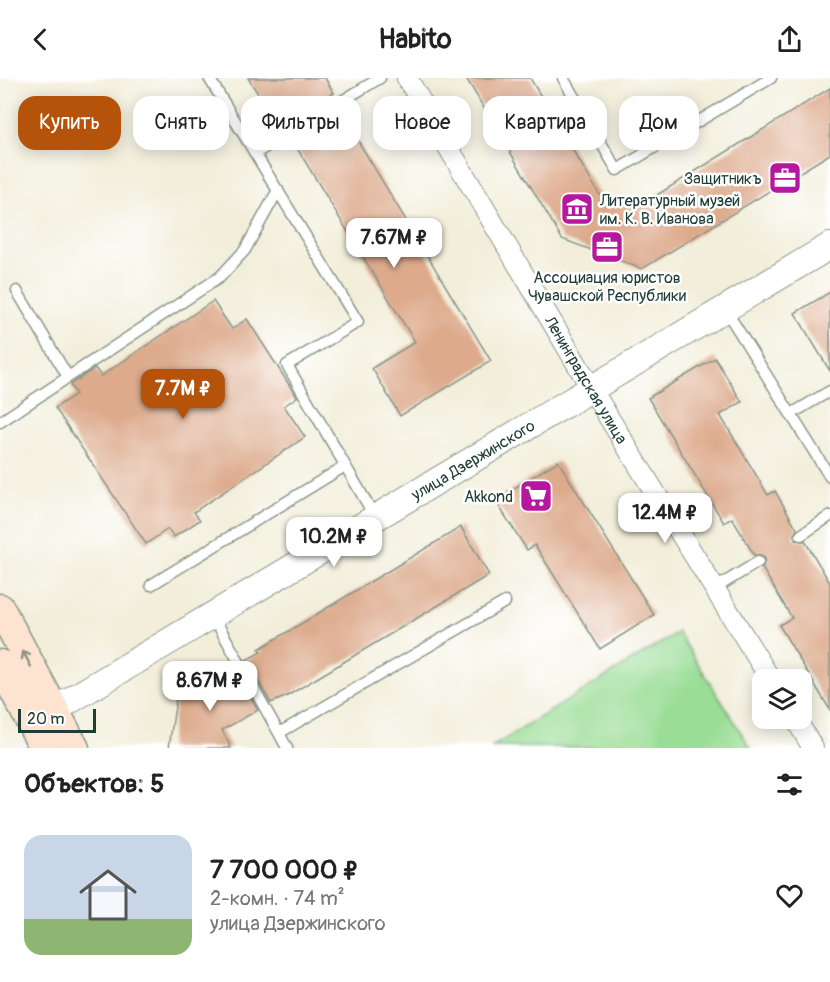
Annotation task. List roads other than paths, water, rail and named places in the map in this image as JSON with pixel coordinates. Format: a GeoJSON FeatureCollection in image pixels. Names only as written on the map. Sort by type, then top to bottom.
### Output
{"type":"FeatureCollection","features":[{"type":"Feature","properties":{"kind":"main road"},"geometry":{"type":"LineString","coordinates":[[0,608],[43,716],[45,748]]}},
{"type":"Feature","properties":{"kind":"main road"},"geometry":{"type":"LineString","coordinates":[[0,664],[43,716],[75,748]]}},
{"type":"Feature","properties":{"kind":"street","name":"Ленинградская улица"},"geometry":{"type":"LineString","coordinates":[[407,78],[592,389],[764,669]]}},
{"type":"Feature","properties":{"kind":"street","name":"улица Дзержинского"},"geometry":{"type":"LineString","coordinates":[[43,716],[830,246]]}},
{"type":"Feature","properties":{"kind":"street"},"geometry":{"type":"LineString","coordinates":[[802,729],[813,748]]}},
{"type":"Feature","properties":{"kind":"lane"},"geometry":{"type":"LineString","coordinates":[[209,78],[358,322],[287,365],[376,518]]}},
{"type":"Feature","properties":{"kind":"lane"},"geometry":{"type":"LineString","coordinates":[[256,153],[380,78]]}},
{"type":"Feature","properties":{"kind":"lane"},"geometry":{"type":"LineString","coordinates":[[563,78],[617,170],[771,78]]}},
{"type":"Feature","properties":{"kind":"lane"},"geometry":{"type":"LineString","coordinates":[[0,422],[220,277],[245,250],[278,190]]}},
{"type":"Feature","properties":{"kind":"lane"},"geometry":{"type":"LineString","coordinates":[[17,291],[68,377]]}},
{"type":"Feature","properties":{"kind":"lane"},"geometry":{"type":"LineString","coordinates":[[725,309],[830,477]]}},
{"type":"Feature","properties":{"kind":"lane"},"geometry":{"type":"LineString","coordinates":[[791,414],[830,391]]}},
{"type":"Feature","properties":{"kind":"lane"},"geometry":{"type":"LineString","coordinates":[[151,585],[345,466]]}},
{"type":"Feature","properties":{"kind":"lane"},"geometry":{"type":"LineString","coordinates":[[801,535],[830,516]]}},
{"type":"Feature","properties":{"kind":"lane"},"geometry":{"type":"LineString","coordinates":[[714,588],[758,562]]}},
{"type":"Feature","properties":{"kind":"lane"},"geometry":{"type":"LineString","coordinates":[[279,733],[505,602]]}},
{"type":"Feature","properties":{"kind":"lane"},"geometry":{"type":"LineString","coordinates":[[213,615],[287,748]]}},
{"type":"Feature","properties":{"kind":"place","name":"Защитникъ"},"geometry":{"type":"Point","coordinates":[785,178]}},
{"type":"Feature","properties":{"kind":"place","name":"Литературный музей им. К. В. Иванова"},"geometry":{"type":"Point","coordinates":[577,209]}},
{"type":"Feature","properties":{"kind":"place","name":"Ассоциация юристов Чувашской Республики"},"geometry":{"type":"Point","coordinates":[607,247]}},
{"type":"Feature","properties":{"kind":"place","name":"Akkond"},"geometry":{"type":"Point","coordinates":[536,496]}}]}
